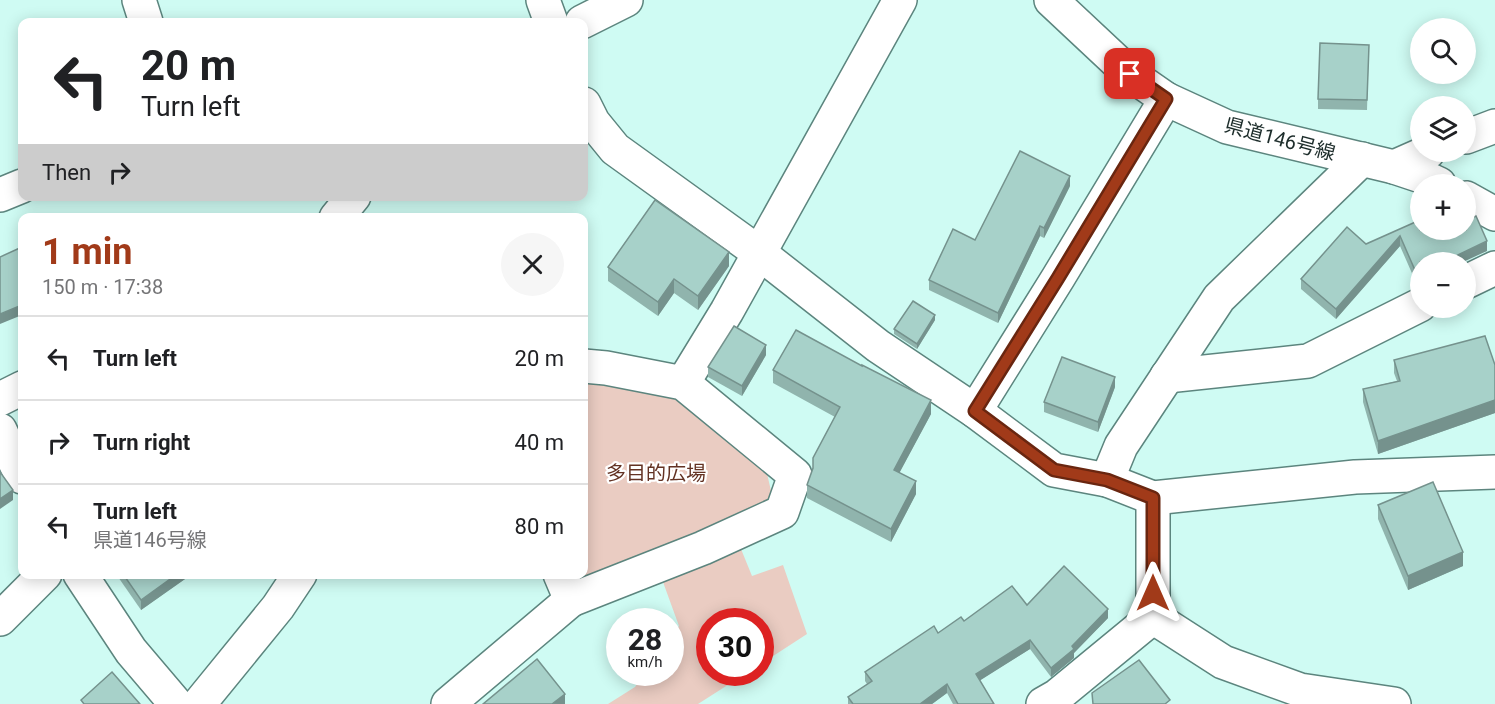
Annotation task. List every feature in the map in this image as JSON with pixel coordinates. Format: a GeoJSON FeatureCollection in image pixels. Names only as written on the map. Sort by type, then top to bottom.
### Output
{"type":"FeatureCollection","features":[{"type":"Feature","properties":{"kind":"street"},"geometry":{"type":"LineString","coordinates":[[139,0],[145,18]]}},
{"type":"Feature","properties":{"kind":"street"},"geometry":{"type":"LineString","coordinates":[[543,0],[550,18]]}},
{"type":"Feature","properties":{"kind":"street"},"geometry":{"type":"LineString","coordinates":[[588,19],[626,0]]}},
{"type":"Feature","properties":{"kind":"street"},"geometry":{"type":"LineString","coordinates":[[683,383],[727,311],[900,0]]}},
{"type":"Feature","properties":{"kind":"street","name":"県道146号線"},"geometry":{"type":"LineString","coordinates":[[1051,0],[1130,74],[1166,99],[1227,127],[1415,174]]}},
{"type":"Feature","properties":{"kind":"street"},"geometry":{"type":"LineString","coordinates":[[975,411],[1166,99]]}},
{"type":"Feature","properties":{"kind":"street"},"geometry":{"type":"LineString","coordinates":[[588,112],[593,122],[615,149],[758,252],[878,345],[975,411],[1054,470],[1107,480],[1153,498],[1355,477],[1495,472]]}},
{"type":"Feature","properties":{"kind":"street"},"geometry":{"type":"LineString","coordinates":[[1476,133],[1495,126]]}},
{"type":"Feature","properties":{"kind":"street"},"geometry":{"type":"LineString","coordinates":[[1107,480],[1121,446],[1219,298],[1362,159]]}},
{"type":"Feature","properties":{"kind":"street"},"geometry":{"type":"LineString","coordinates":[[1394,167],[1410,160]]}},
{"type":"Feature","properties":{"kind":"street"},"geometry":{"type":"LineString","coordinates":[[0,195],[18,188]]}},
{"type":"Feature","properties":{"kind":"street"},"geometry":{"type":"LineString","coordinates":[[340,213],[350,201]]}},
{"type":"Feature","properties":{"kind":"street"},"geometry":{"type":"LineString","coordinates":[[1476,204],[1495,214]]}},
{"type":"Feature","properties":{"kind":"street"},"geometry":{"type":"LineString","coordinates":[[1476,277],[1495,268]]}},
{"type":"Feature","properties":{"kind":"street"},"geometry":{"type":"LineString","coordinates":[[1167,376],[1308,361],[1410,310]]}},
{"type":"Feature","properties":{"kind":"street"},"geometry":{"type":"LineString","coordinates":[[448,704],[566,587],[703,548],[782,512],[795,475],[683,383],[588,366]]}},
{"type":"Feature","properties":{"kind":"street"},"geometry":{"type":"LineString","coordinates":[[0,399],[18,390]]}},
{"type":"Feature","properties":{"kind":"street"},"geometry":{"type":"LineString","coordinates":[[0,430],[18,468]]}},
{"type":"Feature","properties":{"kind":"street"},"geometry":{"type":"LineString","coordinates":[[1153,498],[1153,617]]}},
{"type":"Feature","properties":{"kind":"street"},"geometry":{"type":"LineString","coordinates":[[0,619],[40,579]]}},
{"type":"Feature","properties":{"kind":"street"},"geometry":{"type":"LineString","coordinates":[[83,579],[131,651],[176,704]]}},
{"type":"Feature","properties":{"kind":"street"},"geometry":{"type":"LineString","coordinates":[[199,704],[278,607],[297,579]]}},
{"type":"Feature","properties":{"kind":"street"},"geometry":{"type":"LineString","coordinates":[[1043,704],[1057,696],[1153,617]]}},
{"type":"Feature","properties":{"kind":"street"},"geometry":{"type":"LineString","coordinates":[[1153,617],[1223,662],[1300,690],[1394,704]]}},
{"type":"Feature","properties":{"kind":"green space","name":"多目的広場"},"geometry":{"type":"Polygon","coordinates":[[[588,380],[670,390],[766,469],[774,504],[578,584],[576,579],[588,579],[588,380]]]}},
{"type":"Feature","properties":{"kind":"green space"},"geometry":{"type":"Polygon","coordinates":[[[741,549],[752,576],[783,565],[807,634],[774,656],[774,608],[696,608],[696,686],[726,686],[698,704],[608,704],[636,686],[684,686],[684,608],[672,608],[663,582],[741,549]]]}},
{"type":"Feature","properties":{"kind":"building"},"geometry":{"type":"Polygon","coordinates":[[[1320,43],[1369,45],[1367,100],[1318,99],[1320,43]]]}},
{"type":"Feature","properties":{"kind":"building"},"geometry":{"type":"Polygon","coordinates":[[[1020,151],[1070,176],[1044,228],[1040,226],[998,313],[929,280],[953,229],[975,240],[1020,151]]]}},
{"type":"Feature","properties":{"kind":"building"},"geometry":{"type":"Polygon","coordinates":[[[655,200],[729,252],[698,296],[674,279],[658,302],[608,267],[655,200]]]}},
{"type":"Feature","properties":{"kind":"building"},"geometry":{"type":"Polygon","coordinates":[[[1476,216],[1487,241],[1464,252],[1410,252],[1410,259],[1400,236],[1336,309],[1301,279],[1347,227],[1366,244],[1410,224],[1410,240],[1476,240],[1476,216]]]}},
{"type":"Feature","properties":{"kind":"building"},"geometry":{"type":"Polygon","coordinates":[[[18,249],[18,307],[0,314],[0,257],[18,249]]]}},
{"type":"Feature","properties":{"kind":"building"},"geometry":{"type":"Polygon","coordinates":[[[913,301],[935,315],[917,344],[894,329],[913,301]]]}},
{"type":"Feature","properties":{"kind":"building"},"geometry":{"type":"Polygon","coordinates":[[[734,326],[766,345],[742,386],[708,367],[734,326]]]}},
{"type":"Feature","properties":{"kind":"building"},"geometry":{"type":"Polygon","coordinates":[[[796,330],[931,400],[894,470],[916,481],[891,529],[807,485],[813,468],[813,458],[840,407],[773,370],[796,330]]]}},
{"type":"Feature","properties":{"kind":"building"},"geometry":{"type":"Polygon","coordinates":[[[1485,336],[1495,365],[1495,400],[1378,441],[1363,389],[1400,381],[1394,360],[1485,336]]]}},
{"type":"Feature","properties":{"kind":"building"},"geometry":{"type":"Polygon","coordinates":[[[1062,357],[1115,377],[1098,422],[1044,402],[1062,357]]]}},
{"type":"Feature","properties":{"kind":"building"},"geometry":{"type":"Polygon","coordinates":[[[0,472],[13,490],[0,499],[0,472]]]}},
{"type":"Feature","properties":{"kind":"building"},"geometry":{"type":"Polygon","coordinates":[[[1433,482],[1463,552],[1408,576],[1378,505],[1433,482]]]}},
{"type":"Feature","properties":{"kind":"building"},"geometry":{"type":"Polygon","coordinates":[[[1064,566],[1108,609],[1072,646],[1074,649],[1051,668],[1030,640],[976,674],[994,704],[958,704],[947,684],[920,704],[853,704],[848,697],[872,681],[865,672],[934,626],[938,633],[961,617],[964,621],[1012,586],[1027,605],[1064,566]]]}},
{"type":"Feature","properties":{"kind":"building"},"geometry":{"type":"Polygon","coordinates":[[[126,579],[170,579],[141,600],[126,579]]]}},
{"type":"Feature","properties":{"kind":"building"},"geometry":{"type":"Polygon","coordinates":[[[537,659],[565,694],[552,704],[483,704],[537,659]]]}},
{"type":"Feature","properties":{"kind":"building"},"geometry":{"type":"Polygon","coordinates":[[[1139,660],[1170,700],[1165,704],[1093,704],[1092,693],[1139,660]]]}},
{"type":"Feature","properties":{"kind":"building"},"geometry":{"type":"Polygon","coordinates":[[[112,672],[140,704],[84,704],[81,700],[112,672]]]}},
{"type":"Feature","properties":{"kind":"route"},"geometry":{"type":"LineString","coordinates":[[1130,74],[1166,99],[975,411],[1054,470],[1107,480],[1153,498],[1153,593]]}}]}
